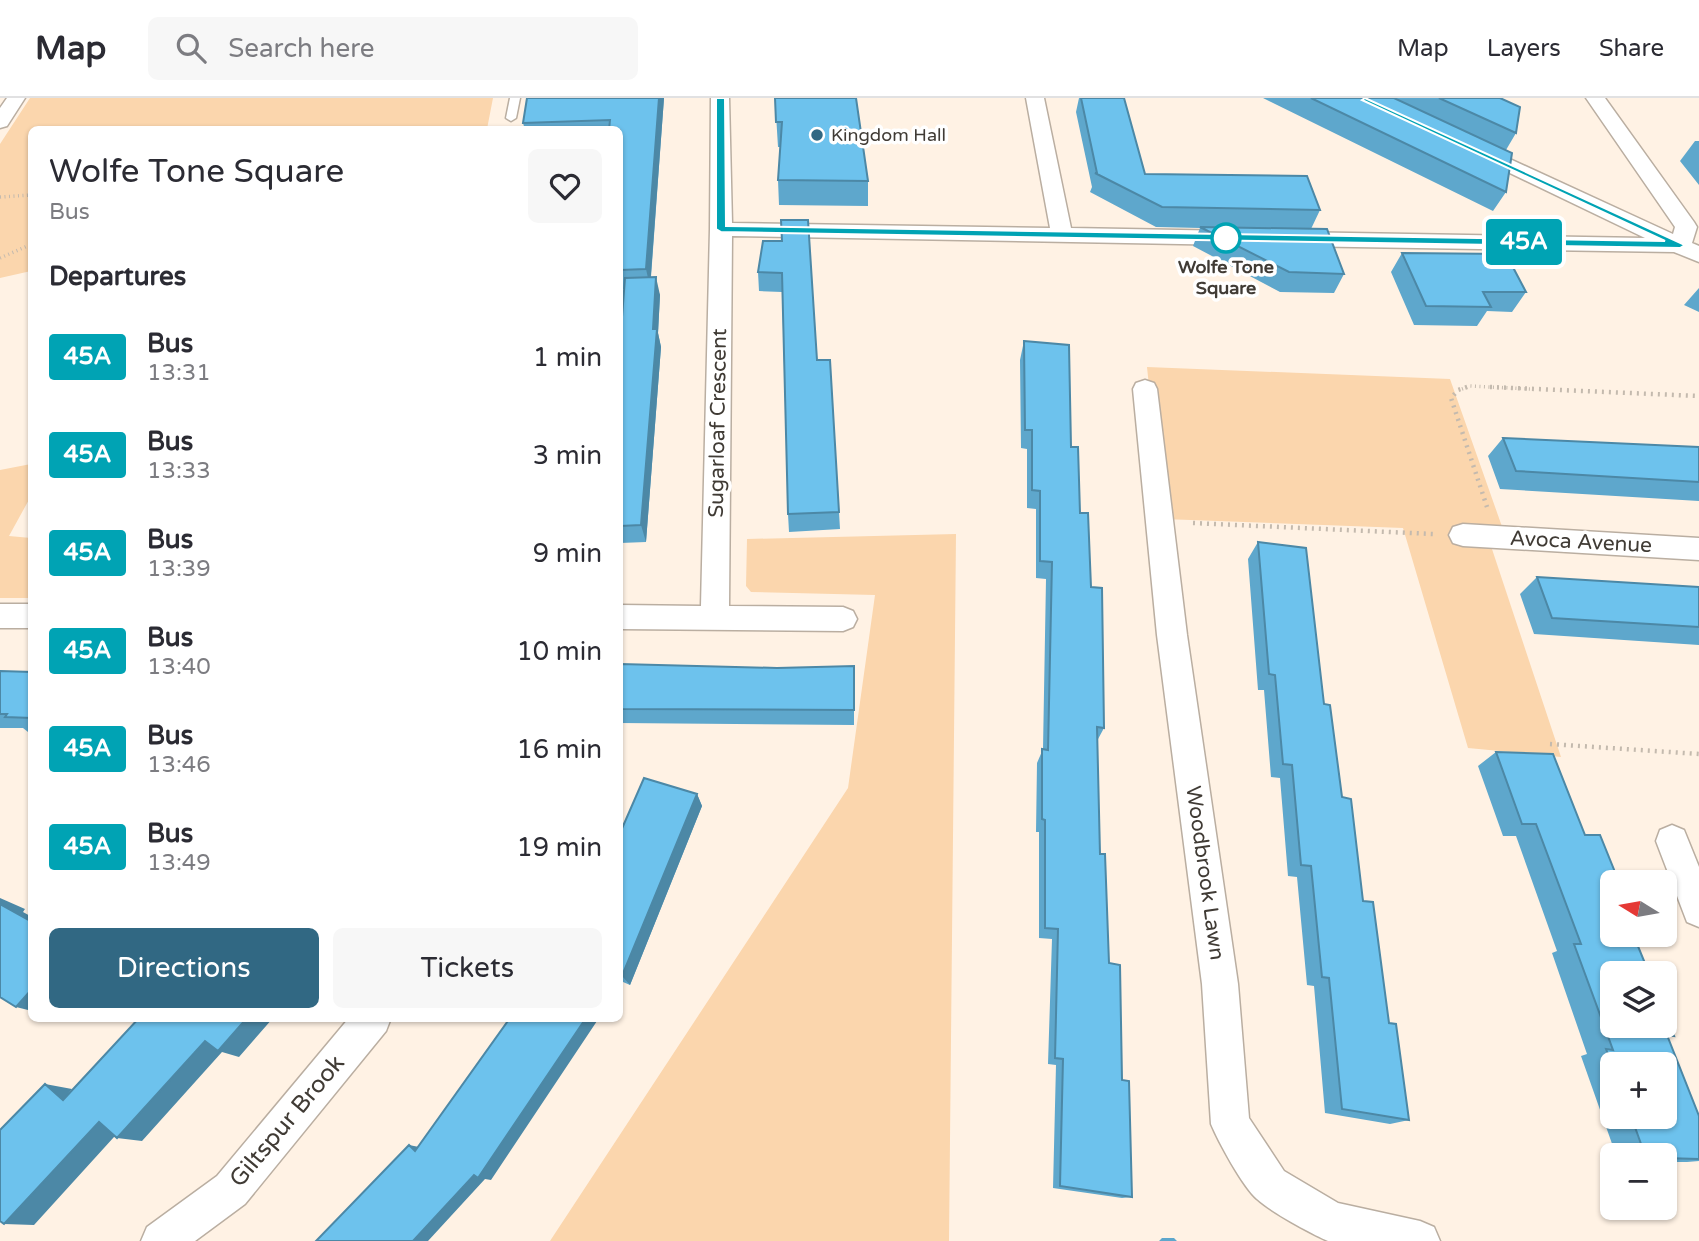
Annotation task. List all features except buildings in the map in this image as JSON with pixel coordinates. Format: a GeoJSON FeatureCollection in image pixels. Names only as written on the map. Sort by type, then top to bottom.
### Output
{"type":"FeatureCollection","features":[{"type":"Feature","properties":{"kind":"street"},"geometry":{"type":"LineString","coordinates":[[0,122],[16,98]]}},
{"type":"Feature","properties":{"kind":"street","name":"Sugarloaf Crescent"},"geometry":{"type":"LineString","coordinates":[[715,617],[721,229],[720,98]]}},
{"type":"Feature","properties":{"kind":"street"},"geometry":{"type":"LineString","coordinates":[[1035,98],[1062,235]]}},
{"type":"Feature","properties":{"kind":"street"},"geometry":{"type":"LineString","coordinates":[[1595,98],[1688,242]]}},
{"type":"Feature","properties":{"kind":"street"},"geometry":{"type":"LineString","coordinates":[[1453,139],[1688,242]]}},
{"type":"Feature","properties":{"kind":"street"},"geometry":{"type":"LineString","coordinates":[[721,229],[1688,242]]}},
{"type":"Feature","properties":{"kind":"street","name":"Woodbrook Lawn"},"geometry":{"type":"LineString","coordinates":[[1145,389],[1172,635],[1220,984],[1230,1124],[1270,1185],[1331,1222],[1420,1241]]}},
{"type":"Feature","properties":{"kind":"street","name":"Avoca Avenue"},"geometry":{"type":"LineString","coordinates":[[1463,536],[1699,549]]}},
{"type":"Feature","properties":{"kind":"street"},"geometry":{"type":"LineString","coordinates":[[0,616],[28,616]]}},
{"type":"Feature","properties":{"kind":"street"},"geometry":{"type":"LineString","coordinates":[[623,617],[843,619]]}},
{"type":"Feature","properties":{"kind":"street"},"geometry":{"type":"LineString","coordinates":[[1672,841],[1699,910]]}},
{"type":"Feature","properties":{"kind":"street","name":"Giltspur Brook"},"geometry":{"type":"LineString","coordinates":[[161,1241],[231,1190],[370,1022]]}},
{"type":"Feature","properties":{"kind":"lane"},"geometry":{"type":"LineString","coordinates":[[511,118],[515,98]]}},
{"type":"Feature","properties":{"kind":"path"},"geometry":{"type":"LineString","coordinates":[[0,197],[28,195]]}},
{"type":"Feature","properties":{"kind":"path"},"geometry":{"type":"LineString","coordinates":[[0,258],[28,246]]}},
{"type":"Feature","properties":{"kind":"path"},"geometry":{"type":"LineString","coordinates":[[1497,538],[1451,398],[1458,390],[1470,386],[1699,396]]}},
{"type":"Feature","properties":{"kind":"path"},"geometry":{"type":"LineString","coordinates":[[1161,522],[1463,536]]}},
{"type":"Feature","properties":{"kind":"path"},"geometry":{"type":"LineString","coordinates":[[1550,744],[1699,754]]}},
{"type":"Feature","properties":{"kind":"shaded area"},"geometry":{"type":"Polygon","coordinates":[[[30,98],[493,98],[488,126],[28,126],[28,272],[0,278],[0,144],[30,98]]]}},
{"type":"Feature","properties":{"kind":"shaded area"},"geometry":{"type":"Polygon","coordinates":[[[1147,367],[1450,379],[1506,538],[1488,537],[1561,757],[1468,748],[1403,528],[1163,519],[1147,367]]]}},
{"type":"Feature","properties":{"kind":"shaded area"},"geometry":{"type":"Polygon","coordinates":[[[28,465],[28,501],[9,536],[28,538],[28,598],[0,598],[0,470],[28,465]]]}},
{"type":"Feature","properties":{"kind":"shaded area"},"geometry":{"type":"Polygon","coordinates":[[[956,534],[949,1241],[550,1241],[848,788],[875,595],[751,592],[746,586],[747,539],[956,534]]]}},
{"type":"Feature","properties":{"kind":"bus line","name":"45A"},"geometry":{"type":"LineString","coordinates":[[720,98],[721,229],[1680,245],[1365,98]]}},
{"type":"Feature","properties":{"kind":"place","name":"Kingdom Hall"},"geometry":{"type":"Point","coordinates":[817,135]}},
{"type":"Feature","properties":{"kind":"place","name":"Wolfe Tone Square"},"geometry":{"type":"Point","coordinates":[1226,238]}}]}
